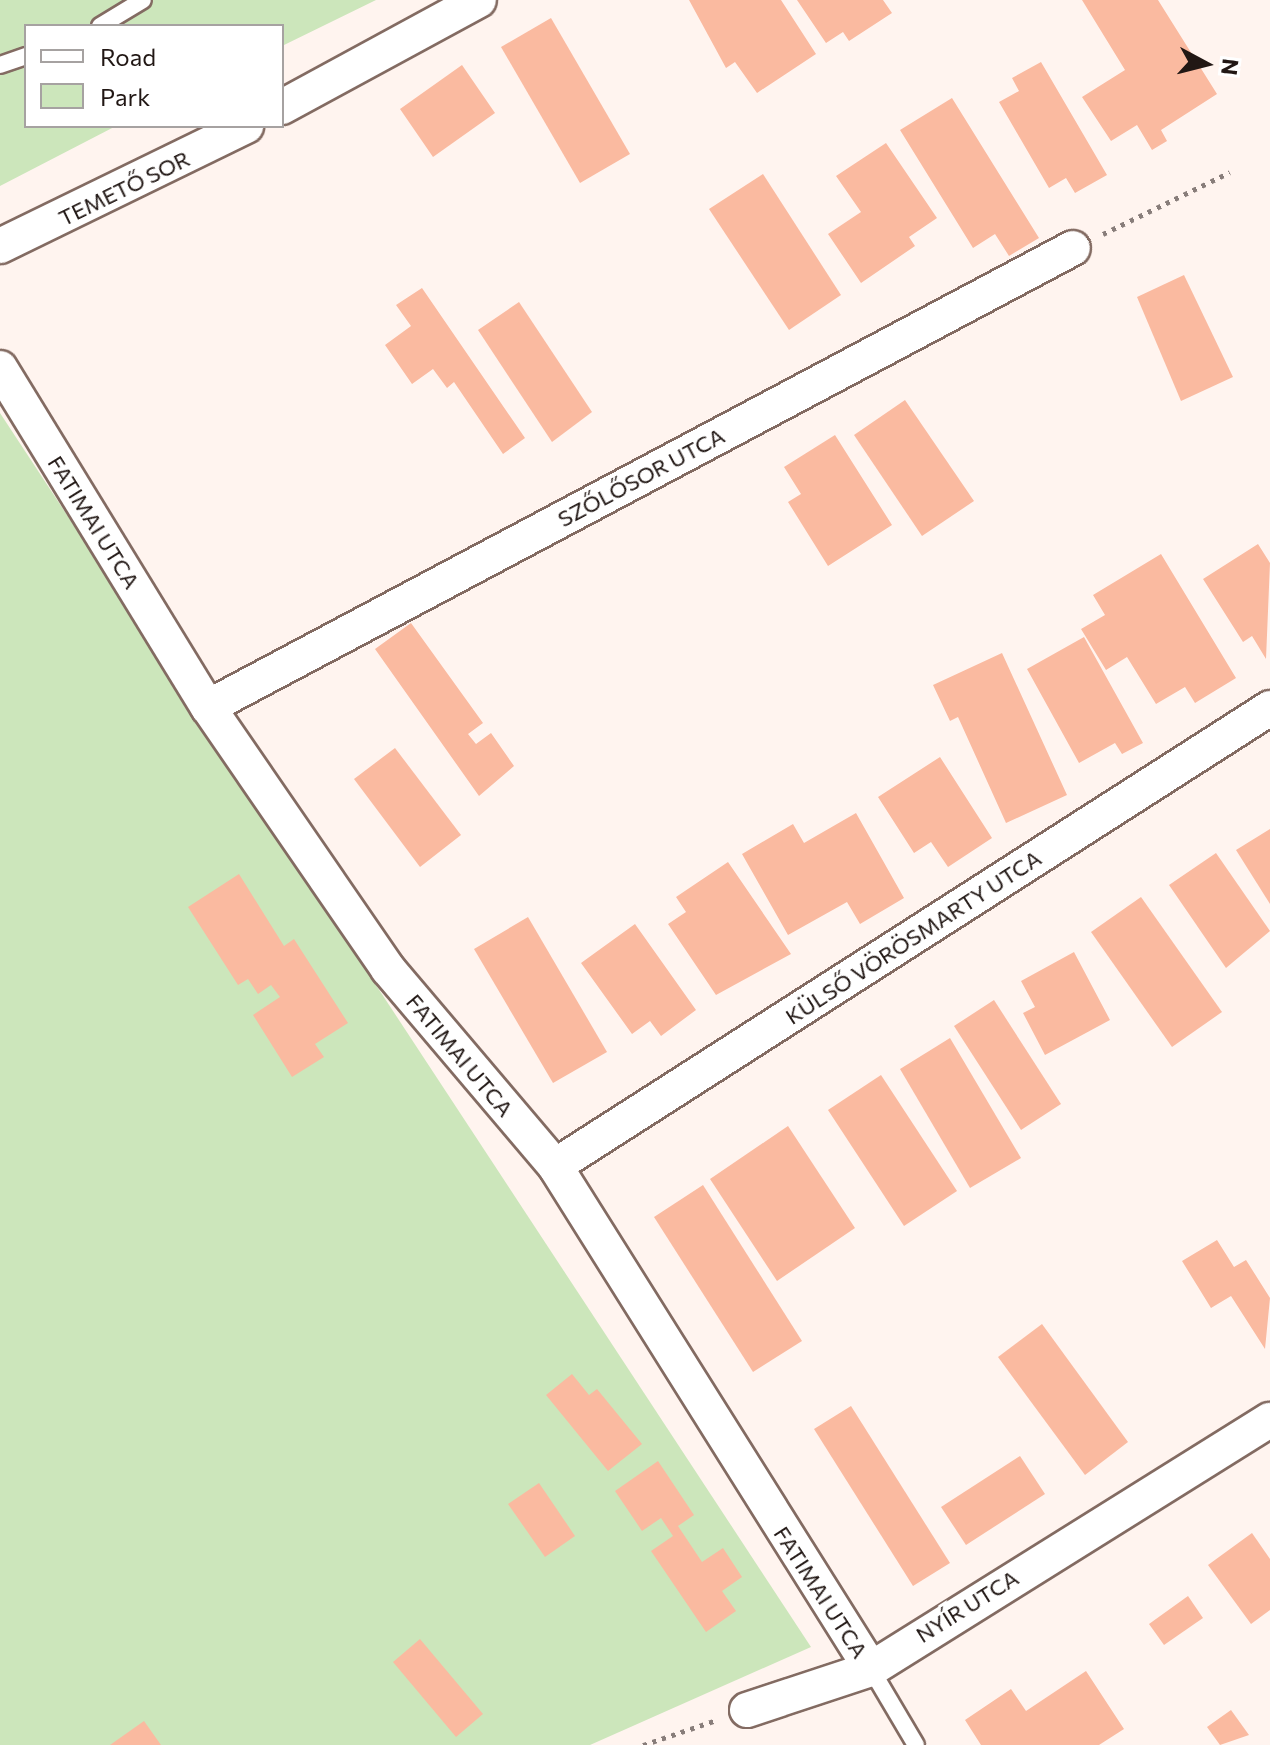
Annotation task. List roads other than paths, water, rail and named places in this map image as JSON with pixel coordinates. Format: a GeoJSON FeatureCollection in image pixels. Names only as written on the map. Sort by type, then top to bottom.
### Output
{"type":"FeatureCollection","features":[{"type":"Feature","properties":{"kind":"street"},"geometry":{"type":"LineString","coordinates":[[284,106],[479,0]]}},
{"type":"Feature","properties":{"kind":"street","name":"TEMETŐ SOR"},"geometry":{"type":"LineString","coordinates":[[0,246],[242,128]]}},
{"type":"Feature","properties":{"kind":"street","name":"SZŐLŐSOR UTCA"},"geometry":{"type":"LineString","coordinates":[[208,707],[1073,248]]}},
{"type":"Feature","properties":{"kind":"street","name":"FATIMAI UTCA"},"geometry":{"type":"LineString","coordinates":[[0,368],[208,707],[388,969],[555,1166],[871,1669]]}},
{"type":"Feature","properties":{"kind":"street","name":"KÜLSŐ VÖRÖSMARTY UTCA"},"geometry":{"type":"LineString","coordinates":[[555,1166],[1270,708]]}},
{"type":"Feature","properties":{"kind":"street","name":"NYÍR UTCA"},"geometry":{"type":"LineString","coordinates":[[747,1710],[871,1669],[1270,1420]]}},
{"type":"Feature","properties":{"kind":"lane"},"geometry":{"type":"LineString","coordinates":[[103,24],[143,0]]}},
{"type":"Feature","properties":{"kind":"lane"},"geometry":{"type":"LineString","coordinates":[[0,65],[24,57]]}},
{"type":"Feature","properties":{"kind":"lane","name":"FATIMAI UTCA"},"geometry":{"type":"LineString","coordinates":[[871,1669],[916,1745]]}}]}
